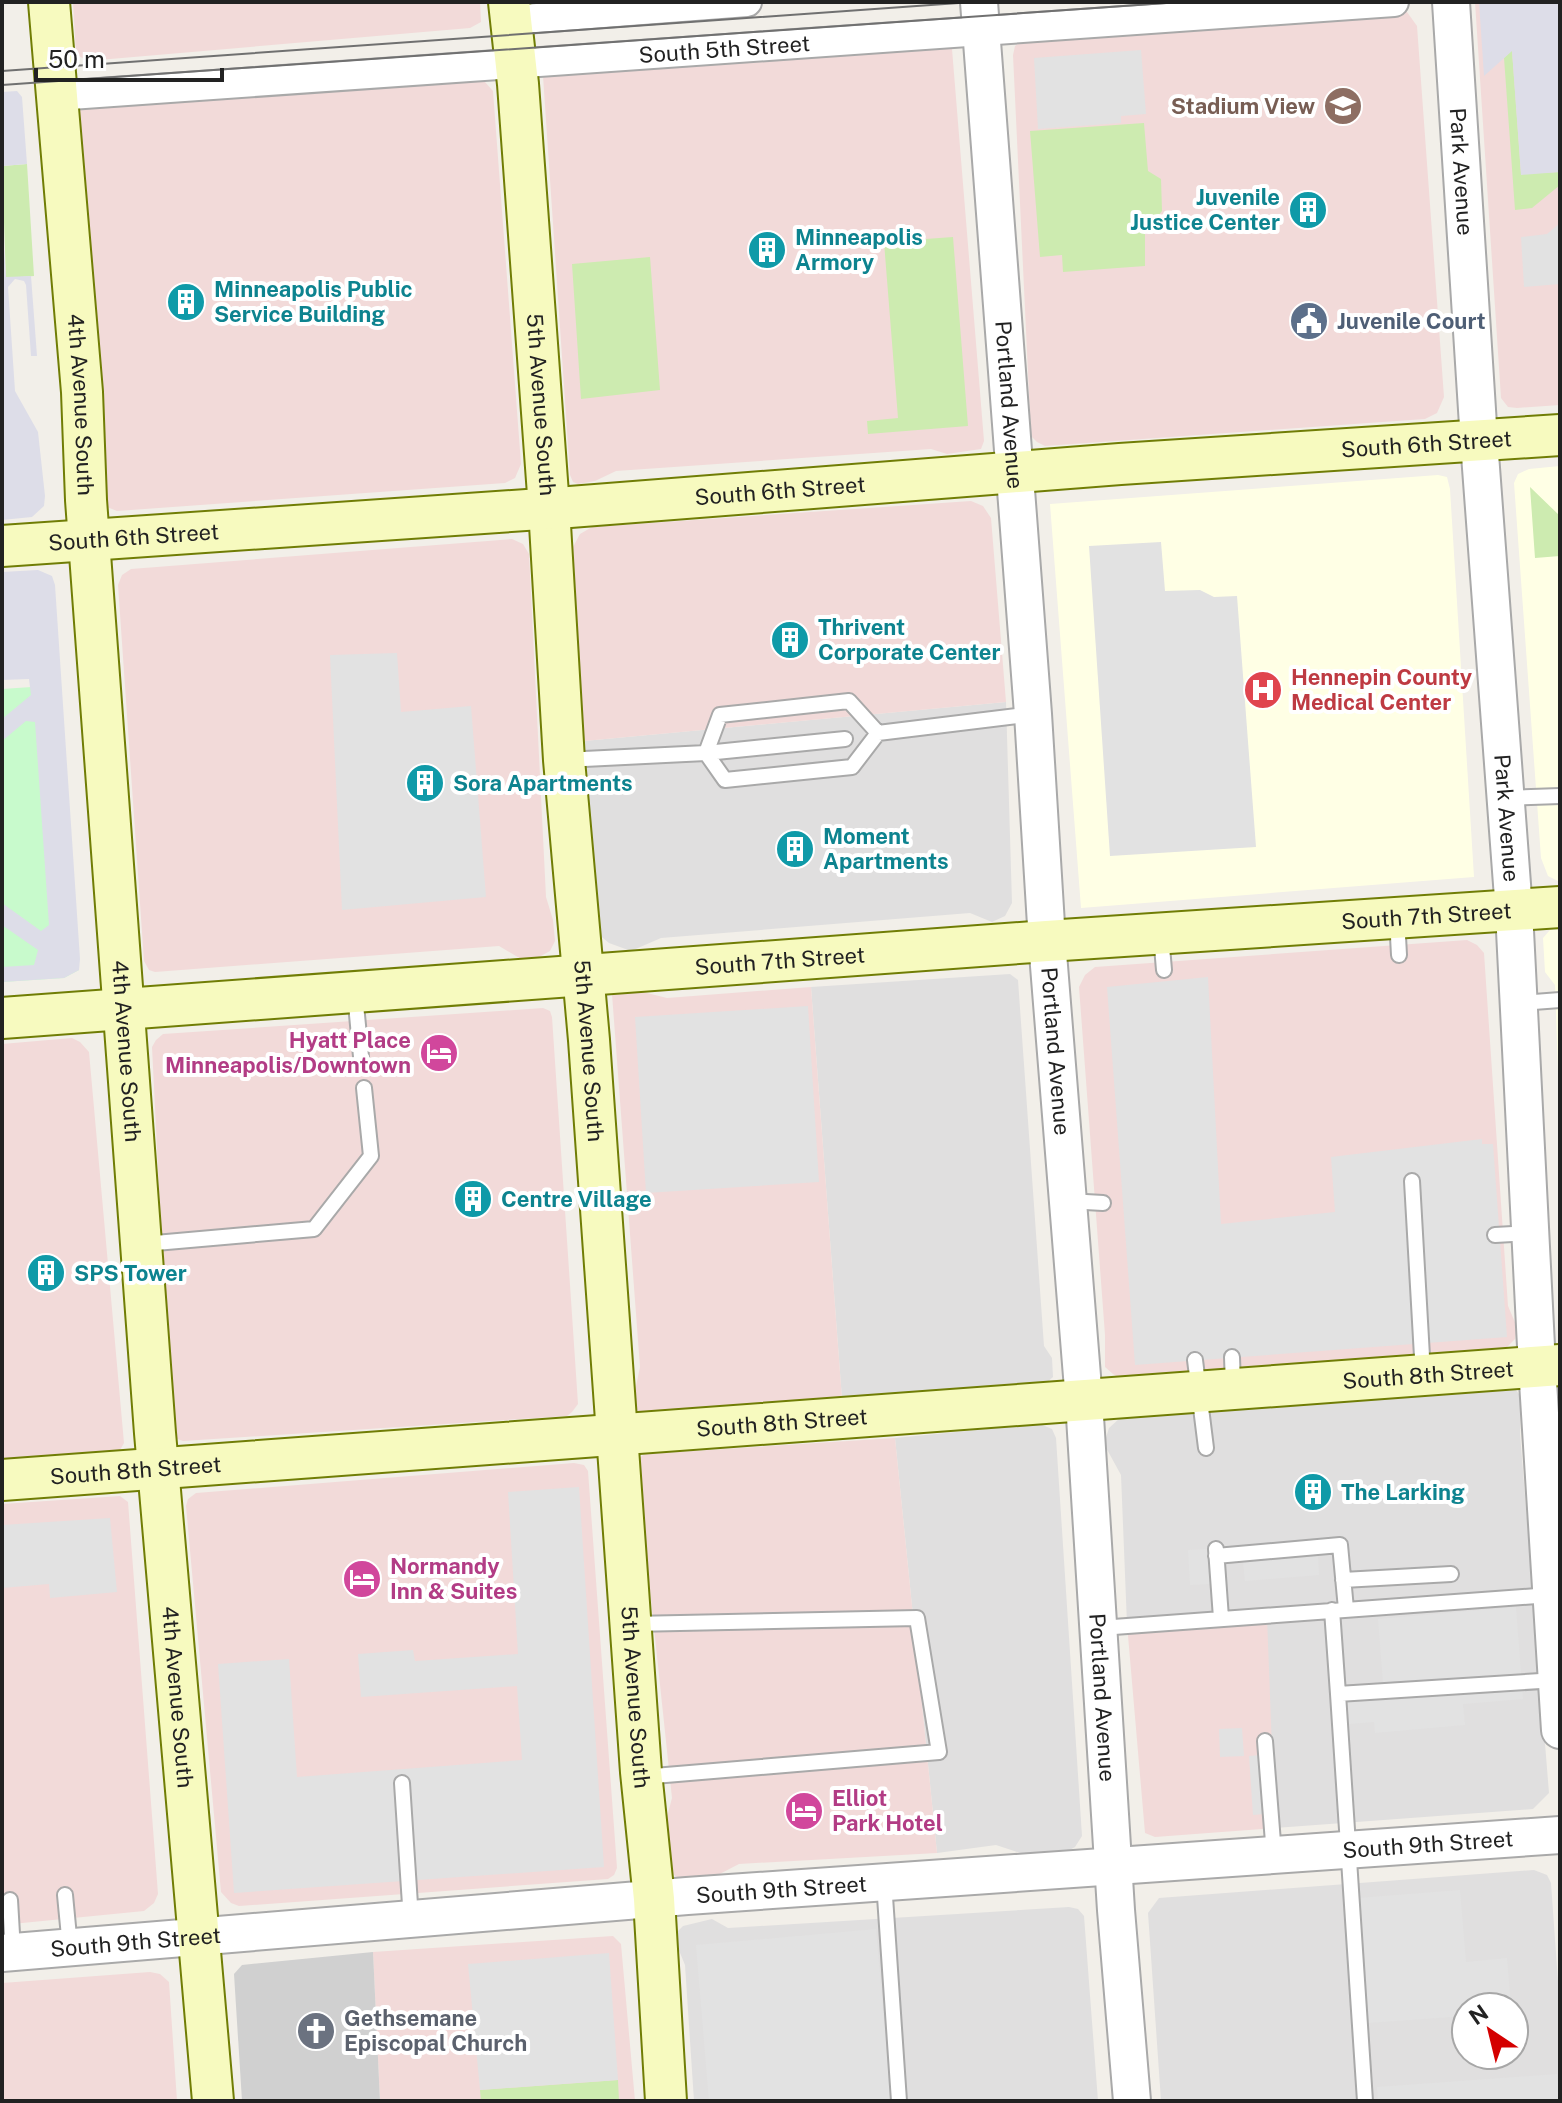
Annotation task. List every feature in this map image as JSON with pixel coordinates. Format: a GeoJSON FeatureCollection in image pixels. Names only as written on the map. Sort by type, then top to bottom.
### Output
{"type":"FeatureCollection","features":[{"type":"Feature","properties":{"kind":"main road","name":"4th Avenue South"},"geometry":{"type":"LineString","coordinates":[[49,2],[82,392],[89,540],[158,1467],[213,2101]]}},
{"type":"Feature","properties":{"kind":"main road","name":"5th Avenue South"},"geometry":{"type":"LineString","coordinates":[[510,11],[549,508],[564,760],[654,1899],[666,2101]]}},
{"type":"Feature","properties":{"kind":"main road","name":"South 6th Street"},"geometry":{"type":"LineString","coordinates":[[2,546],[1560,435]]}},
{"type":"Feature","properties":{"kind":"main road","name":"South 7th Street"},"geometry":{"type":"LineString","coordinates":[[2,1018],[1047,941],[1162,952],[1398,937],[1514,911],[1560,907]]}},
{"type":"Feature","properties":{"kind":"main road","name":"South 8th Street"},"geometry":{"type":"LineString","coordinates":[[2,1480],[1084,1401],[1215,1375],[1423,1375],[1548,1366]]}},
{"type":"Feature","properties":{"kind":"street","name":"South 5th Street"},"geometry":{"type":"LineString","coordinates":[[510,11],[747,2]]}},
{"type":"Feature","properties":{"kind":"street","name":"South 5th Street"},"geometry":{"type":"LineString","coordinates":[[56,96],[516,65],[981,17],[1394,2]]}},
{"type":"Feature","properties":{"kind":"street","name":"Park Avenue"},"geometry":{"type":"LineString","coordinates":[[1451,2],[1519,1003],[1512,1234],[1548,1366],[1551,1595],[1560,1730]]}},
{"type":"Feature","properties":{"kind":"street","name":"Portland Avenue"},"geometry":{"type":"LineString","coordinates":[[981,17],[1047,941],[1084,1401],[1113,1866],[1132,2101]]}},
{"type":"Feature","properties":{"kind":"street","name":"South 9th Street"},"geometry":{"type":"LineString","coordinates":[[8,1953],[654,1899],[1560,1835]]}},
{"type":"Feature","properties":{"kind":"lane"},"geometry":{"type":"LineString","coordinates":[[706,753],[720,715],[849,701],[878,733]]}},
{"type":"Feature","properties":{"kind":"lane"},"geometry":{"type":"LineString","coordinates":[[706,753],[725,780],[852,767],[878,733],[1033,714]]}},
{"type":"Feature","properties":{"kind":"lane"},"geometry":{"type":"LineString","coordinates":[[564,760],[706,753],[845,739]]}},
{"type":"Feature","properties":{"kind":"lane"},"geometry":{"type":"LineString","coordinates":[[1505,798],[1560,796]]}},
{"type":"Feature","properties":{"kind":"lane"},"geometry":{"type":"LineString","coordinates":[[355,993],[362,1067]]}},
{"type":"Feature","properties":{"kind":"lane"},"geometry":{"type":"LineString","coordinates":[[1519,1003],[1560,1000]]}},
{"type":"Feature","properties":{"kind":"lane"},"geometry":{"type":"LineString","coordinates":[[141,1244],[314,1229],[371,1156],[364,1088]]}},
{"type":"Feature","properties":{"kind":"lane"},"geometry":{"type":"LineString","coordinates":[[1412,1181],[1423,1375]]}},
{"type":"Feature","properties":{"kind":"lane"},"geometry":{"type":"LineString","coordinates":[[1068,1201],[1103,1203]]}},
{"type":"Feature","properties":{"kind":"lane"},"geometry":{"type":"LineString","coordinates":[[1206,1448],[1215,1375]]}},
{"type":"Feature","properties":{"kind":"lane"},"geometry":{"type":"LineString","coordinates":[[1221,1618],[1216,1552],[1340,1545],[1343,1580],[1339,1610],[1338,1694],[1365,2101]]}},
{"type":"Feature","properties":{"kind":"lane"},"geometry":{"type":"LineString","coordinates":[[1343,1580],[1451,1574]]}},
{"type":"Feature","properties":{"kind":"lane"},"geometry":{"type":"LineString","coordinates":[[1099,1628],[1551,1595]]}},
{"type":"Feature","properties":{"kind":"lane"},"geometry":{"type":"LineString","coordinates":[[630,1624],[917,1618],[939,1752],[642,1777]]}},
{"type":"Feature","properties":{"kind":"lane"},"geometry":{"type":"LineString","coordinates":[[1338,1694],[1558,1680]]}},
{"type":"Feature","properties":{"kind":"lane"},"geometry":{"type":"LineString","coordinates":[[1265,1741],[1274,1856]]}},
{"type":"Feature","properties":{"kind":"lane"},"geometry":{"type":"LineString","coordinates":[[402,1783],[411,1920]]}},
{"type":"Feature","properties":{"kind":"lane"},"geometry":{"type":"LineString","coordinates":[[884,1882],[899,2101]]}},
{"type":"Feature","properties":{"kind":"lane"},"geometry":{"type":"LineString","coordinates":[[65,1895],[70,1948]]}},
{"type":"Feature","properties":{"kind":"lane"},"geometry":{"type":"LineString","coordinates":[[8,1953],[10,1900]]}},
{"type":"Feature","properties":{"kind":"shaded area"},"geometry":{"type":"Polygon","coordinates":[[[73,2],[480,2],[481,22],[470,28],[87,61],[76,54],[73,2]]]}},
{"type":"Feature","properties":{"kind":"shaded area"},"geometry":{"type":"Polygon","coordinates":[[[1475,2],[1560,2],[1560,405],[1508,407],[1501,398],[1475,2]]]}},
{"type":"Feature","properties":{"kind":"shaded area"},"geometry":{"type":"Polygon","coordinates":[[[1479,2],[1560,2],[1560,172],[1521,175],[1512,51],[1484,76],[1479,2]]]}},
{"type":"Feature","properties":{"kind":"shaded area"},"geometry":{"type":"Polygon","coordinates":[[[1389,5],[1407,12],[1417,26],[1444,397],[1437,413],[1425,419],[1045,446],[1037,442],[1031,436],[1015,46],[1028,37],[1389,5]]]}},
{"type":"Feature","properties":{"kind":"shaded area"},"geometry":{"type":"Polygon","coordinates":[[[948,44],[952,49],[984,441],[981,449],[947,454],[931,449],[616,471],[595,481],[573,482],[570,475],[543,76],[547,72],[948,44]]]}},
{"type":"Feature","properties":{"kind":"shaded area"},"geometry":{"type":"Polygon","coordinates":[[[1141,50],[1146,114],[1121,116],[1121,123],[1038,129],[1034,58],[1141,50]]]}},
{"type":"Feature","properties":{"kind":"shaded area"},"geometry":{"type":"Polygon","coordinates":[[[467,73],[485,82],[493,91],[521,464],[515,478],[505,483],[117,511],[107,507],[102,502],[76,112],[85,103],[467,73]]]}},
{"type":"Feature","properties":{"kind":"shaded area"},"geometry":{"type":"Polygon","coordinates":[[[17,91],[22,97],[27,164],[2,166],[2,92],[17,91]]]}},
{"type":"Feature","properties":{"kind":"shaded area"},"geometry":{"type":"Polygon","coordinates":[[[2,221],[6,277],[31,276],[37,356],[31,356],[26,285],[24,281],[15,279],[8,287],[15,391],[38,432],[45,496],[44,506],[32,517],[2,520],[2,221]]]}},
{"type":"Feature","properties":{"kind":"shaded area"},"geometry":{"type":"Polygon","coordinates":[[[1560,223],[1560,284],[1524,287],[1521,237],[1547,234],[1560,223]]]}},
{"type":"Feature","properties":{"kind":"shaded area","name":"Hennepin County Medical Center"},"geometry":{"type":"Polygon","coordinates":[[[1560,466],[1560,882],[1548,876],[1541,858],[1514,483],[1518,474],[1529,469],[1560,466]]]}},
{"type":"Feature","properties":{"kind":"shaded area","name":"Hennepin County Medical Center"},"geometry":{"type":"Polygon","coordinates":[[[1438,475],[1447,477],[1450,489],[1474,877],[1081,908],[1050,504],[1438,475]]]}},
{"type":"Feature","properties":{"kind":"shaded area"},"geometry":{"type":"Polygon","coordinates":[[[971,501],[983,506],[991,518],[1006,702],[584,741],[573,547],[580,534],[592,527],[971,501]]]}},
{"type":"Feature","properties":{"kind":"shaded area"},"geometry":{"type":"Polygon","coordinates":[[[512,539],[523,544],[529,554],[546,897],[555,941],[550,951],[539,957],[521,959],[499,946],[155,972],[149,970],[144,961],[118,585],[122,575],[131,569],[512,539]]]}},
{"type":"Feature","properties":{"kind":"shaded area"},"geometry":{"type":"Polygon","coordinates":[[[1161,542],[1165,591],[1200,590],[1214,597],[1237,596],[1256,847],[1110,856],[1089,546],[1161,542]]]}},
{"type":"Feature","properties":{"kind":"shaded area"},"geometry":{"type":"Polygon","coordinates":[[[38,570],[52,576],[55,585],[80,959],[79,970],[64,978],[2,982],[2,967],[34,965],[38,950],[2,925],[2,903],[41,931],[49,925],[35,722],[26,721],[2,741],[2,719],[31,695],[29,679],[2,680],[2,572],[38,570]]]}},
{"type":"Feature","properties":{"kind":"shaded area"},"geometry":{"type":"Polygon","coordinates":[[[397,653],[401,712],[471,706],[486,897],[342,910],[330,655],[397,653]]]}},
{"type":"Feature","properties":{"kind":"shaded area"},"geometry":{"type":"Polygon","coordinates":[[[1006,702],[1012,903],[1005,916],[992,922],[970,913],[661,938],[631,951],[609,943],[597,933],[584,741],[1006,702]]]}},
{"type":"Feature","properties":{"kind":"shaded area"},"geometry":{"type":"Polygon","coordinates":[[[1560,929],[1560,1131],[1555,985],[1545,972],[1543,938],[1550,930],[1560,929]]]}},
{"type":"Feature","properties":{"kind":"shaded area"},"geometry":{"type":"Polygon","coordinates":[[[1467,940],[1484,953],[1508,1306],[1517,1327],[1515,1339],[1506,1348],[1494,1352],[1121,1379],[1113,1374],[1105,1367],[1079,987],[1085,975],[1095,967],[1467,940]]]}},
{"type":"Feature","properties":{"kind":"shaded area"},"geometry":{"type":"Polygon","coordinates":[[[1010,974],[1018,980],[1044,1346],[1052,1358],[1053,1377],[1045,1384],[842,1399],[811,987],[1010,974]]]}},
{"type":"Feature","properties":{"kind":"shaded area"},"geometry":{"type":"Polygon","coordinates":[[[1208,977],[1221,1224],[1335,1212],[1331,1157],[1482,1139],[1482,1144],[1493,1144],[1507,1337],[1135,1365],[1107,987],[1208,977]]]}},
{"type":"Feature","properties":{"kind":"shaded area"},"geometry":{"type":"Polygon","coordinates":[[[811,987],[842,1399],[640,1412],[634,1408],[633,1401],[640,1367],[612,994],[635,990],[667,998],[811,987]]]}},
{"type":"Feature","properties":{"kind":"shaded area"},"geometry":{"type":"Polygon","coordinates":[[[808,1006],[819,1182],[646,1193],[635,1017],[808,1006]]]}},
{"type":"Feature","properties":{"kind":"shaded area"},"geometry":{"type":"Polygon","coordinates":[[[543,1008],[550,1011],[552,1017],[578,1404],[572,1412],[567,1416],[183,1441],[175,1438],[171,1431],[152,1047],[156,1040],[163,1034],[543,1008]]]}},
{"type":"Feature","properties":{"kind":"shaded area","name":"SPS Tower"},"geometry":{"type":"Polygon","coordinates":[[[72,1038],[89,1052],[124,1443],[112,1455],[2,1463],[2,1044],[72,1038]]]}},
{"type":"Feature","properties":{"kind":"shaded area"},"geometry":{"type":"Polygon","coordinates":[[[1516,1390],[1521,1397],[1520,1434],[1549,1793],[1533,1809],[1275,1828],[1127,1624],[1121,1475],[1104,1444],[1109,1428],[1120,1418],[1516,1390]]]}},
{"type":"Feature","properties":{"kind":"shaded area"},"geometry":{"type":"Polygon","coordinates":[[[1040,1424],[1052,1429],[1056,1438],[1082,1836],[1068,1851],[1033,1857],[996,1845],[937,1853],[895,1438],[1040,1424]]]}},
{"type":"Feature","properties":{"kind":"shaded area"},"geometry":{"type":"Polygon","coordinates":[[[895,1438],[937,1853],[739,1864],[710,1879],[685,1880],[675,1876],[669,1867],[664,1828],[672,1798],[637,1467],[639,1458],[645,1454],[895,1438]]]}},
{"type":"Feature","properties":{"kind":"shaded area"},"geometry":{"type":"Polygon","coordinates":[[[574,1463],[584,1465],[588,1471],[617,1868],[614,1875],[608,1879],[239,1906],[231,1903],[221,1892],[186,1506],[188,1499],[196,1493],[574,1463]]]}},
{"type":"Feature","properties":{"kind":"shaded area"},"geometry":{"type":"Polygon","coordinates":[[[579,1487],[604,1867],[234,1893],[218,1664],[289,1659],[297,1777],[522,1760],[517,1686],[361,1697],[358,1654],[413,1650],[415,1661],[518,1654],[508,1492],[579,1487]]]}},
{"type":"Feature","properties":{"kind":"shaded area"},"geometry":{"type":"Polygon","coordinates":[[[120,1496],[128,1502],[158,1894],[154,1903],[144,1911],[2,1925],[2,1504],[120,1496]]]}},
{"type":"Feature","properties":{"kind":"shaded area"},"geometry":{"type":"Polygon","coordinates":[[[110,1518],[117,1592],[50,1598],[49,1584],[2,1588],[2,1525],[110,1518]]]}},
{"type":"Feature","properties":{"kind":"shaded area"},"geometry":{"type":"Polygon","coordinates":[[[1208,1549],[1211,1584],[1190,1585],[1188,1550],[1208,1549]]]}},
{"type":"Feature","properties":{"kind":"shaded area"},"geometry":{"type":"Polygon","coordinates":[[[1318,1555],[1319,1575],[1245,1581],[1243,1562],[1318,1555]]]}},
{"type":"Feature","properties":{"kind":"shaded area"},"geometry":{"type":"Polygon","coordinates":[[[1516,1607],[1523,1699],[1463,1704],[1465,1725],[1375,1733],[1374,1722],[1349,1724],[1346,1687],[1383,1683],[1378,1619],[1516,1607]]]}},
{"type":"Feature","properties":{"kind":"shaded area"},"geometry":{"type":"Polygon","coordinates":[[[1267,1617],[1275,1828],[1155,1837],[1145,1833],[1127,1624],[1267,1617]]]}},
{"type":"Feature","properties":{"kind":"shaded area"},"geometry":{"type":"Polygon","coordinates":[[[1242,1728],[1244,1756],[1220,1757],[1219,1729],[1242,1728]]]}},
{"type":"Feature","properties":{"kind":"shaded area"},"geometry":{"type":"Polygon","coordinates":[[[1261,1755],[1264,1814],[1253,1815],[1249,1756],[1261,1755]]]}},
{"type":"Feature","properties":{"kind":"shaded area"},"geometry":{"type":"Polygon","coordinates":[[[1534,1870],[1547,1875],[1551,1883],[1560,2010],[1560,2101],[1161,2101],[1148,1913],[1159,1898],[1534,1870]]]}},
{"type":"Feature","properties":{"kind":"shaded area"},"geometry":{"type":"Polygon","coordinates":[[[1460,1890],[1466,1962],[1507,1958],[1510,1991],[1450,1991],[1450,2017],[1367,2023],[1358,1898],[1460,1890]]]}},
{"type":"Feature","properties":{"kind":"shaded area"},"geometry":{"type":"Polygon","coordinates":[[[1069,1907],[1078,1909],[1084,1916],[1098,2101],[694,2101],[685,1965],[676,1943],[678,1931],[683,1926],[712,1919],[728,1928],[1069,1907]]]}},
{"type":"Feature","properties":{"kind":"shaded area"},"geometry":{"type":"Polygon","coordinates":[[[876,1929],[891,2101],[709,2101],[696,1945],[876,1929]]]}},
{"type":"Feature","properties":{"kind":"shaded area"},"geometry":{"type":"Polygon","coordinates":[[[613,1936],[621,1944],[635,2101],[380,2101],[373,1952],[613,1936]]]}},
{"type":"Feature","properties":{"kind":"shaded area"},"geometry":{"type":"Polygon","coordinates":[[[373,1952],[380,2101],[242,2101],[234,1974],[242,1965],[373,1952]]]}},
{"type":"Feature","properties":{"kind":"shaded area"},"geometry":{"type":"Polygon","coordinates":[[[609,1953],[618,2080],[480,2090],[468,1964],[609,1953]]]}},
{"type":"Feature","properties":{"kind":"shaded area"},"geometry":{"type":"Polygon","coordinates":[[[150,1972],[160,1974],[169,1982],[177,2101],[2,2101],[2,1983],[150,1972]]]}},
{"type":"Feature","properties":{"kind":"shaded area"},"geometry":{"type":"Polygon","coordinates":[[[1557,2074],[1559,2101],[1378,2101],[1377,2087],[1557,2074]]]}},
{"type":"Feature","properties":{"kind":"green space"},"geometry":{"type":"Polygon","coordinates":[[[1512,50],[1521,174],[1560,172],[1560,185],[1532,208],[1515,210],[1504,58],[1512,50]]]}},
{"type":"Feature","properties":{"kind":"green space"},"geometry":{"type":"Polygon","coordinates":[[[1144,123],[1148,171],[1161,179],[1162,211],[1145,233],[1145,266],[1063,272],[1062,255],[1040,257],[1030,131],[1144,123]]]}},
{"type":"Feature","properties":{"kind":"green space"},"geometry":{"type":"Polygon","coordinates":[[[27,164],[34,276],[6,278],[2,166],[27,164]]]}},
{"type":"Feature","properties":{"kind":"green space"},"geometry":{"type":"Polygon","coordinates":[[[953,237],[968,426],[868,434],[867,421],[898,418],[884,242],[953,237]]]}},
{"type":"Feature","properties":{"kind":"green space"},"geometry":{"type":"Polygon","coordinates":[[[650,257],[660,390],[581,399],[572,264],[650,257]]]}},
{"type":"Feature","properties":{"kind":"green space"},"geometry":{"type":"Polygon","coordinates":[[[1530,487],[1560,516],[1560,556],[1535,558],[1530,487]]]}},
{"type":"Feature","properties":{"kind":"green space"},"geometry":{"type":"Polygon","coordinates":[[[61,685],[79,970],[64,978],[2,982],[2,689],[61,685]]]}},
{"type":"Feature","properties":{"kind":"green space"},"geometry":{"type":"Polygon","coordinates":[[[618,2080],[619,2101],[481,2101],[480,2090],[618,2080]]]}},
{"type":"Feature","properties":{"kind":"tram line"},"geometry":{"type":"LineString","coordinates":[[2,71],[973,2]]}},
{"type":"Feature","properties":{"kind":"tram line"},"geometry":{"type":"LineString","coordinates":[[2,85],[1181,2]]}},
{"type":"Feature","properties":{"kind":"place","name":"Stadium View"},"geometry":{"type":"Point","coordinates":[1343,106]}},
{"type":"Feature","properties":{"kind":"place","name":"Juvenile Justice Center"},"geometry":{"type":"Point","coordinates":[1308,210]}},
{"type":"Feature","properties":{"kind":"place","name":"Minneapolis Armory"},"geometry":{"type":"Point","coordinates":[767,250]}},
{"type":"Feature","properties":{"kind":"place","name":"Minneapolis Public Service Building"},"geometry":{"type":"Point","coordinates":[186,302]}},
{"type":"Feature","properties":{"kind":"place","name":"Juvenile Court"},"geometry":{"type":"Point","coordinates":[1309,321]}},
{"type":"Feature","properties":{"kind":"place","name":"Thrivent Corporate Center"},"geometry":{"type":"Point","coordinates":[790,640]}},
{"type":"Feature","properties":{"kind":"place","name":"Hennepin County Medical Center"},"geometry":{"type":"Point","coordinates":[1263,690]}},
{"type":"Feature","properties":{"kind":"place","name":"Sora Apartments"},"geometry":{"type":"Point","coordinates":[425,783]}},
{"type":"Feature","properties":{"kind":"place","name":"Moment Apartments"},"geometry":{"type":"Point","coordinates":[795,849]}},
{"type":"Feature","properties":{"kind":"place","name":"Hyatt Place Minneapolis/Downtown"},"geometry":{"type":"Point","coordinates":[439,1053]}},
{"type":"Feature","properties":{"kind":"place","name":"Centre Village"},"geometry":{"type":"Point","coordinates":[473,1199]}},
{"type":"Feature","properties":{"kind":"place","name":"SPS Tower"},"geometry":{"type":"Point","coordinates":[46,1273]}},
{"type":"Feature","properties":{"kind":"place","name":"The Larking"},"geometry":{"type":"Point","coordinates":[1313,1492]}},
{"type":"Feature","properties":{"kind":"place","name":"Normandy Inn & Suites"},"geometry":{"type":"Point","coordinates":[362,1579]}},
{"type":"Feature","properties":{"kind":"place","name":"Elliot Park Hotel"},"geometry":{"type":"Point","coordinates":[804,1811]}},
{"type":"Feature","properties":{"kind":"place","name":"Gethsemane Episcopal Church"},"geometry":{"type":"Point","coordinates":[316,2031]}}]}
